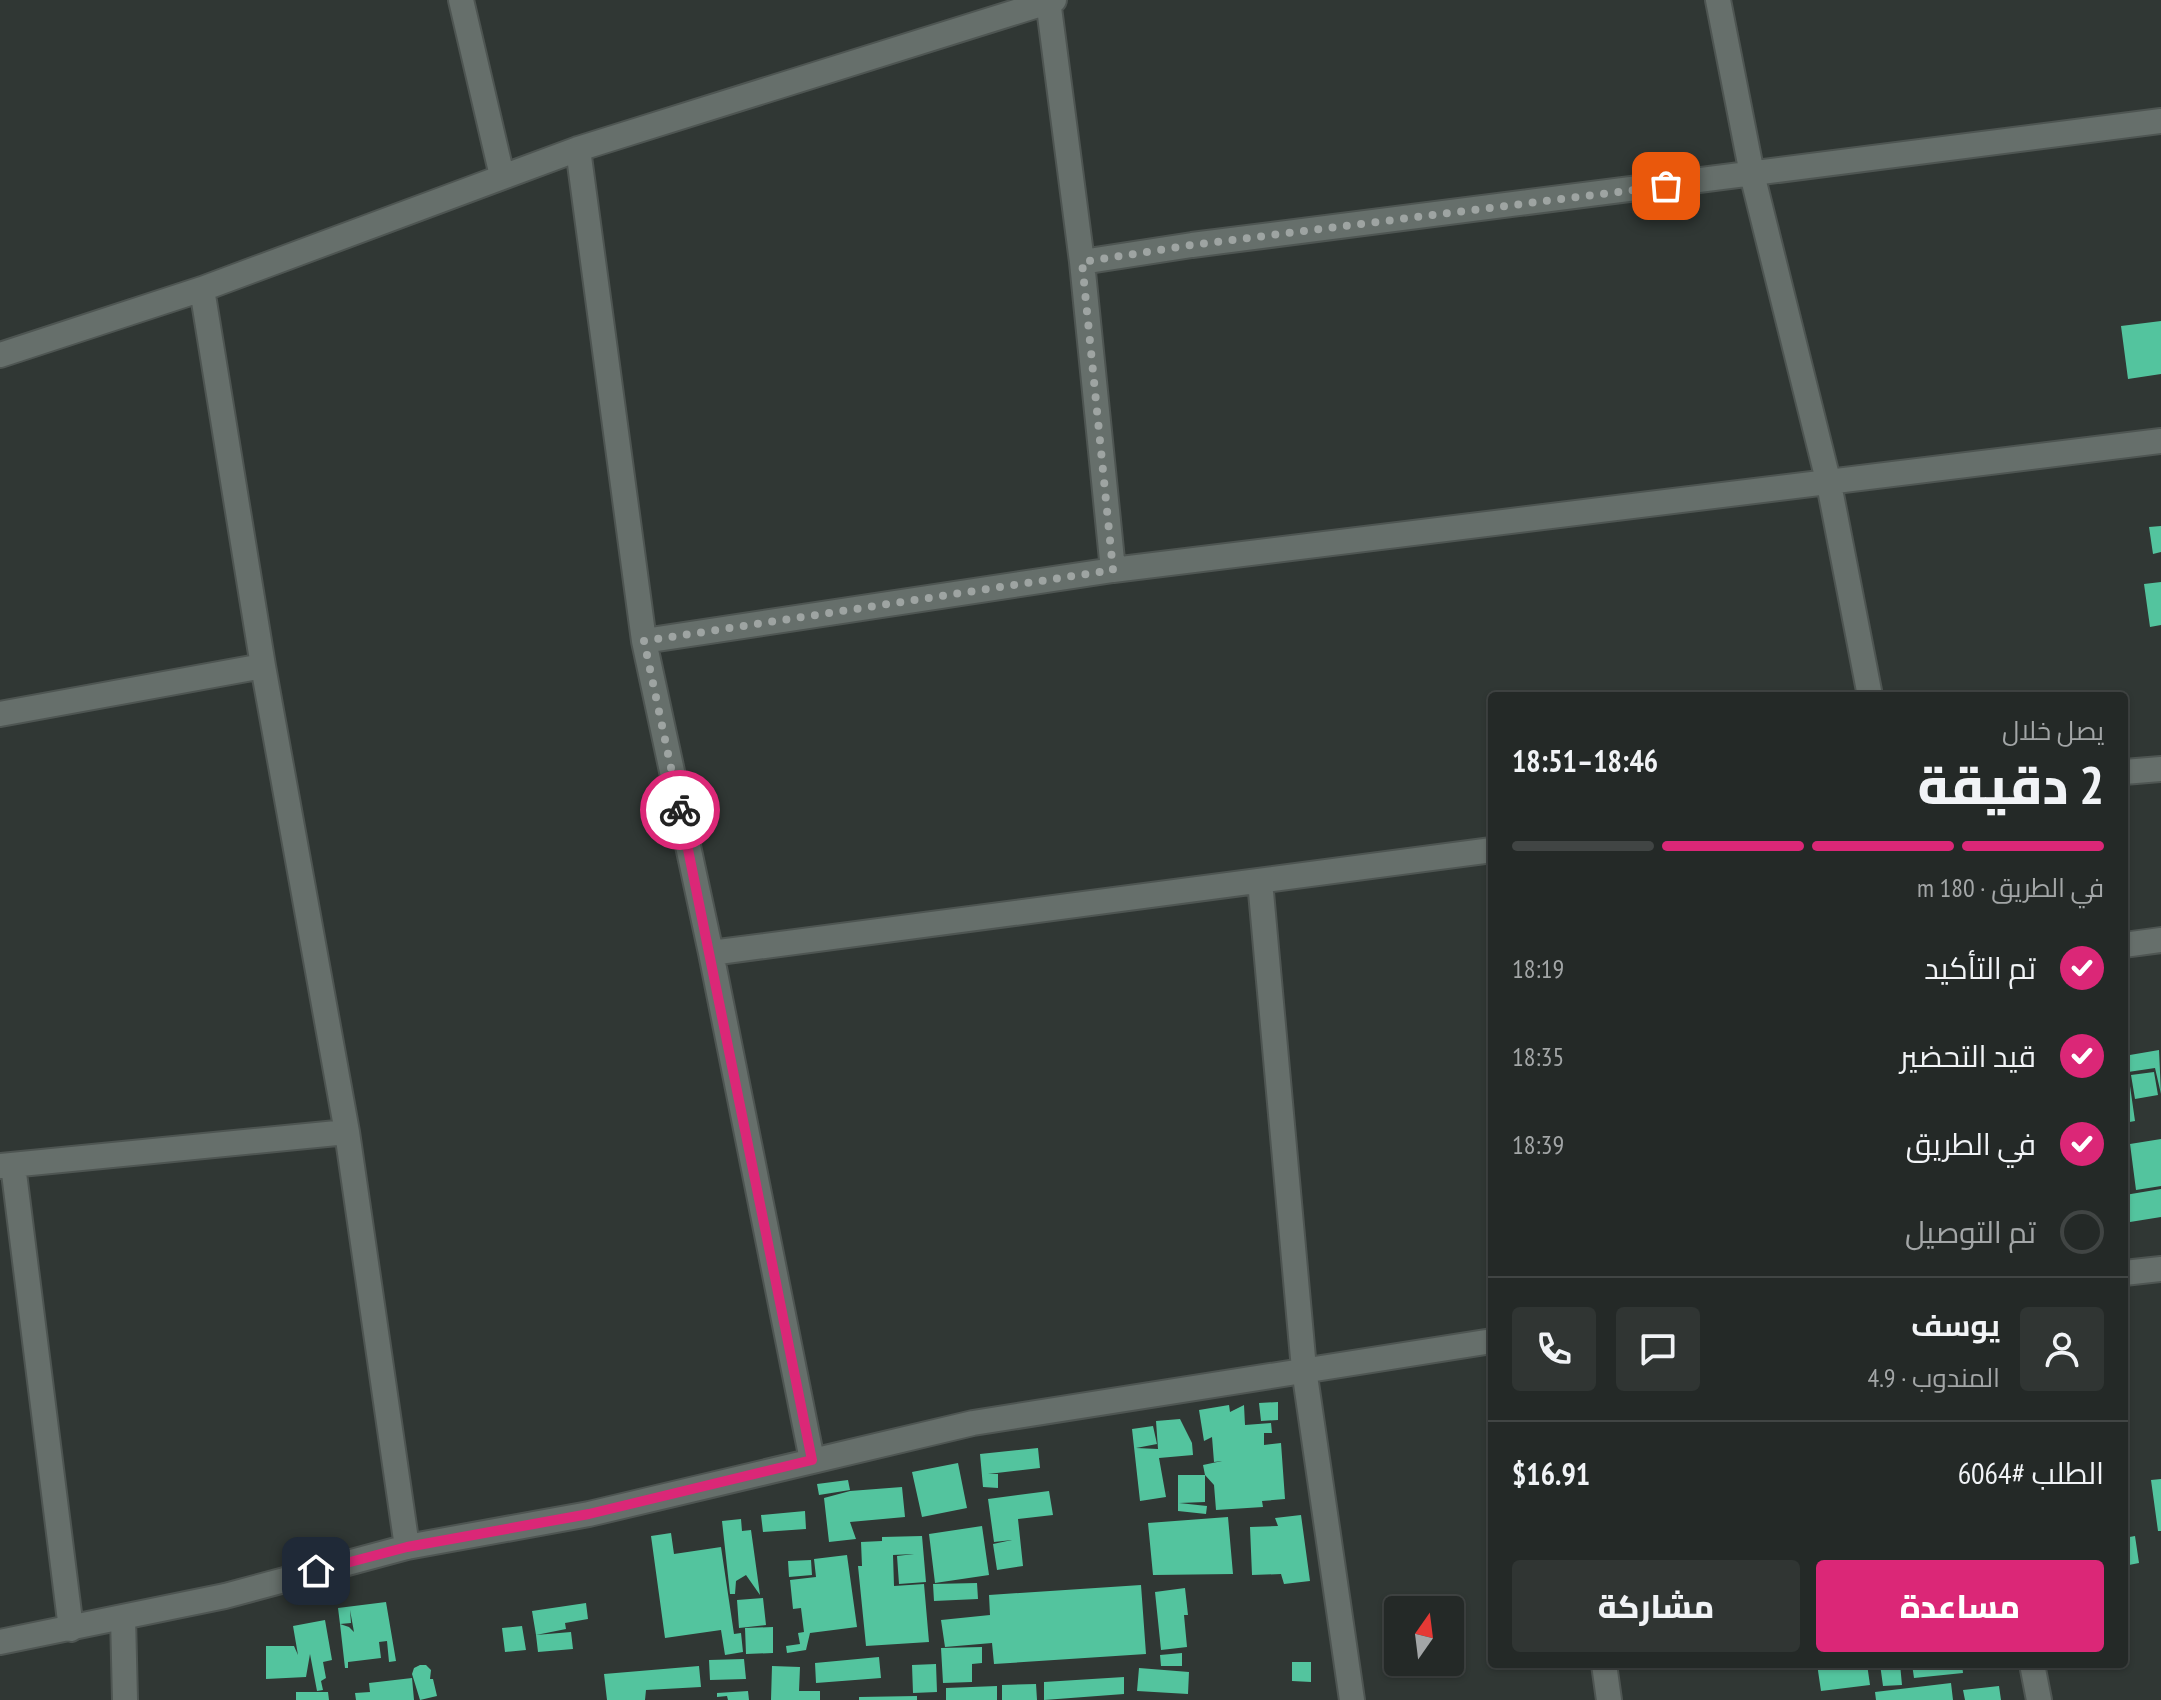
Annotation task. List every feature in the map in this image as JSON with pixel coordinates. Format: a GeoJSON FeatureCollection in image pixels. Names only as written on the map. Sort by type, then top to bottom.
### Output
{"type":"FeatureCollection","features":[{"type":"Feature","properties":{"kind":"street"},"geometry":{"type":"LineString","coordinates":[[461,0],[502,176]]}},
{"type":"Feature","properties":{"kind":"street"},"geometry":{"type":"LineString","coordinates":[[1718,0],[1752,174],[1829,484],[1869,692]]}},
{"type":"Feature","properties":{"kind":"street"},"geometry":{"type":"LineString","coordinates":[[0,355],[202,289],[578,149],[1050,1],[1082,262],[1113,570]]}},
{"type":"Feature","properties":{"kind":"street"},"geometry":{"type":"LineString","coordinates":[[1082,262],[1192,245],[2161,121]]}},
{"type":"Feature","properties":{"kind":"street"},"geometry":{"type":"LineString","coordinates":[[578,149],[644,641],[711,953],[812,1460]]}},
{"type":"Feature","properties":{"kind":"street"},"geometry":{"type":"LineString","coordinates":[[202,289],[263,666],[347,1132],[407,1547]]}},
{"type":"Feature","properties":{"kind":"street"},"geometry":{"type":"LineString","coordinates":[[644,641],[1113,570],[2161,441]]}},
{"type":"Feature","properties":{"kind":"street"},"geometry":{"type":"LineString","coordinates":[[0,714],[263,666]]}},
{"type":"Feature","properties":{"kind":"street"},"geometry":{"type":"LineString","coordinates":[[2128,772],[2161,769]]}},
{"type":"Feature","properties":{"kind":"street"},"geometry":{"type":"LineString","coordinates":[[711,953],[1488,851]]}},
{"type":"Feature","properties":{"kind":"street"},"geometry":{"type":"LineString","coordinates":[[1260,881],[1304,1369],[1352,1700]]}},
{"type":"Feature","properties":{"kind":"street"},"geometry":{"type":"LineString","coordinates":[[2128,944],[2161,940]]}},
{"type":"Feature","properties":{"kind":"street"},"geometry":{"type":"LineString","coordinates":[[71,1629],[7,1166],[347,1132]]}},
{"type":"Feature","properties":{"kind":"street"},"geometry":{"type":"LineString","coordinates":[[2128,1273],[2161,1269]]}},
{"type":"Feature","properties":{"kind":"street"},"geometry":{"type":"LineString","coordinates":[[0,1642],[225,1596],[407,1547],[589,1514],[973,1423],[1488,1342]]}},
{"type":"Feature","properties":{"kind":"street"},"geometry":{"type":"LineString","coordinates":[[123,1617],[125,1700]]}},
{"type":"Feature","properties":{"kind":"street"},"geometry":{"type":"LineString","coordinates":[[1605,1668],[1609,1700]]}},
{"type":"Feature","properties":{"kind":"street"},"geometry":{"type":"LineString","coordinates":[[2033,1668],[2039,1700]]}},
{"type":"Feature","properties":{"kind":"building"},"geometry":{"type":"Polygon","coordinates":[[[2161,321],[2161,374],[2128,379],[2121,326],[2161,321]]]}},
{"type":"Feature","properties":{"kind":"building"},"geometry":{"type":"Polygon","coordinates":[[[2161,526],[2161,552],[2153,554],[2149,527],[2161,526]]]}},
{"type":"Feature","properties":{"kind":"building"},"geometry":{"type":"Polygon","coordinates":[[[2161,582],[2161,625],[2150,627],[2144,584],[2161,582]]]}},
{"type":"Feature","properties":{"kind":"building"},"geometry":{"type":"Polygon","coordinates":[[[2159,1050],[2161,1094],[2155,1068],[2128,1072],[2128,1055],[2159,1050]]]}},
{"type":"Feature","properties":{"kind":"building"},"geometry":{"type":"Polygon","coordinates":[[[2128,1072],[2135,1121],[2128,1122],[2128,1072]]]}},
{"type":"Feature","properties":{"kind":"building"},"geometry":{"type":"Polygon","coordinates":[[[2154,1072],[2158,1095],[2135,1099],[2131,1075],[2154,1072]]]}},
{"type":"Feature","properties":{"kind":"building"},"geometry":{"type":"Polygon","coordinates":[[[2161,1139],[2161,1186],[2136,1190],[2130,1144],[2161,1139]]]}},
{"type":"Feature","properties":{"kind":"building"},"geometry":{"type":"Polygon","coordinates":[[[2161,1189],[2161,1217],[2130,1222],[2128,1194],[2161,1189]]]}},
{"type":"Feature","properties":{"kind":"building"},"geometry":{"type":"Polygon","coordinates":[[[1278,1402],[1278,1420],[1261,1421],[1259,1403],[1278,1402]]]}},
{"type":"Feature","properties":{"kind":"building"},"geometry":{"type":"Polygon","coordinates":[[[1229,1405],[1230,1412],[1244,1405],[1245,1425],[1271,1423],[1272,1433],[1264,1433],[1264,1445],[1281,1443],[1285,1499],[1262,1501],[1263,1507],[1216,1510],[1214,1485],[1205,1475],[1203,1465],[1222,1461],[1214,1462],[1212,1437],[1204,1441],[1199,1410],[1229,1405]]]}},
{"type":"Feature","properties":{"kind":"building"},"geometry":{"type":"Polygon","coordinates":[[[1180,1419],[1192,1443],[1193,1455],[1159,1458],[1166,1497],[1140,1501],[1132,1429],[1153,1426],[1157,1444],[1136,1448],[1158,1449],[1156,1421],[1180,1419]]]}},
{"type":"Feature","properties":{"kind":"building"},"geometry":{"type":"Polygon","coordinates":[[[1038,1448],[1040,1468],[988,1474],[998,1474],[998,1488],[983,1487],[980,1454],[1038,1448]]]}},
{"type":"Feature","properties":{"kind":"building"},"geometry":{"type":"Polygon","coordinates":[[[958,1463],[967,1508],[922,1517],[912,1472],[958,1463]]]}},
{"type":"Feature","properties":{"kind":"building"},"geometry":{"type":"Polygon","coordinates":[[[1178,1475],[1205,1475],[1205,1502],[1179,1503],[1207,1506],[1206,1514],[1178,1511],[1178,1475]]]}},
{"type":"Feature","properties":{"kind":"building"},"geometry":{"type":"Polygon","coordinates":[[[2161,1479],[2161,1531],[2158,1531],[2151,1480],[2161,1479]]]}},
{"type":"Feature","properties":{"kind":"building"},"geometry":{"type":"Polygon","coordinates":[[[848,1480],[850,1490],[819,1495],[817,1484],[848,1480]]]}},
{"type":"Feature","properties":{"kind":"building"},"geometry":{"type":"Polygon","coordinates":[[[902,1487],[905,1517],[850,1522],[856,1539],[829,1542],[824,1498],[850,1491],[902,1487]]]}},
{"type":"Feature","properties":{"kind":"building"},"geometry":{"type":"Polygon","coordinates":[[[1049,1491],[1053,1515],[1018,1519],[1023,1566],[997,1570],[993,1544],[1012,1540],[994,1542],[988,1499],[1049,1491]]]}},
{"type":"Feature","properties":{"kind":"building"},"geometry":{"type":"Polygon","coordinates":[[[805,1511],[806,1529],[763,1532],[761,1515],[805,1511]]]}},
{"type":"Feature","properties":{"kind":"building"},"geometry":{"type":"Polygon","coordinates":[[[1301,1515],[1310,1581],[1284,1584],[1281,1574],[1252,1575],[1250,1527],[1278,1526],[1275,1518],[1301,1515]]]}},
{"type":"Feature","properties":{"kind":"building"},"geometry":{"type":"Polygon","coordinates":[[[1228,1517],[1233,1574],[1153,1575],[1148,1523],[1228,1517]]]}},
{"type":"Feature","properties":{"kind":"building"},"geometry":{"type":"Polygon","coordinates":[[[741,1519],[742,1531],[751,1530],[760,1595],[746,1575],[736,1581],[735,1594],[730,1594],[722,1521],[741,1519]]]}},
{"type":"Feature","properties":{"kind":"building"},"geometry":{"type":"Polygon","coordinates":[[[982,1526],[989,1575],[935,1583],[929,1534],[982,1526]]]}},
{"type":"Feature","properties":{"kind":"building"},"geometry":{"type":"Polygon","coordinates":[[[671,1533],[674,1554],[721,1547],[734,1634],[741,1633],[743,1652],[725,1655],[721,1630],[665,1638],[651,1536],[671,1533]]]}},
{"type":"Feature","properties":{"kind":"building"},"geometry":{"type":"Polygon","coordinates":[[[922,1536],[926,1582],[899,1584],[897,1556],[914,1554],[893,1555],[894,1586],[924,1584],[929,1642],[866,1646],[858,1566],[862,1566],[861,1542],[882,1541],[882,1537],[922,1536]]]}},
{"type":"Feature","properties":{"kind":"building"},"geometry":{"type":"Polygon","coordinates":[[[2135,1536],[2139,1563],[2128,1565],[2128,1537],[2135,1536]]]}},
{"type":"Feature","properties":{"kind":"building"},"geometry":{"type":"Polygon","coordinates":[[[847,1555],[857,1627],[810,1633],[806,1650],[787,1653],[786,1646],[800,1644],[798,1633],[804,1632],[801,1608],[793,1609],[790,1580],[816,1577],[814,1559],[847,1555]]]}},
{"type":"Feature","properties":{"kind":"building"},"geometry":{"type":"Polygon","coordinates":[[[811,1560],[812,1575],[789,1577],[788,1561],[811,1560]]]}},
{"type":"Feature","properties":{"kind":"building"},"geometry":{"type":"Polygon","coordinates":[[[977,1583],[978,1599],[934,1601],[933,1584],[977,1583]]]}},
{"type":"Feature","properties":{"kind":"building"},"geometry":{"type":"Polygon","coordinates":[[[1141,1585],[1146,1654],[994,1664],[992,1643],[945,1647],[941,1620],[990,1615],[989,1595],[1141,1585]]]}},
{"type":"Feature","properties":{"kind":"building"},"geometry":{"type":"Polygon","coordinates":[[[1185,1588],[1187,1647],[1161,1650],[1155,1592],[1185,1588]]]}},
{"type":"Feature","properties":{"kind":"building"},"geometry":{"type":"Polygon","coordinates":[[[763,1598],[766,1625],[739,1628],[737,1600],[763,1598]]]}},
{"type":"Feature","properties":{"kind":"building"},"geometry":{"type":"Polygon","coordinates":[[[386,1602],[396,1661],[389,1662],[387,1641],[379,1642],[381,1658],[348,1662],[348,1668],[345,1668],[338,1608],[386,1602]],[[350,1610],[351,1623],[340,1624],[354,1632],[350,1610]]]}},
{"type":"Feature","properties":{"kind":"building"},"geometry":{"type":"Polygon","coordinates":[[[586,1603],[588,1619],[565,1623],[566,1629],[536,1635],[532,1611],[586,1603]]]}},
{"type":"Feature","properties":{"kind":"building"},"geometry":{"type":"Polygon","coordinates":[[[325,1620],[332,1660],[323,1662],[326,1678],[321,1681],[323,1690],[317,1691],[310,1654],[306,1677],[266,1679],[266,1646],[294,1646],[298,1655],[293,1626],[325,1620]]]}},
{"type":"Feature","properties":{"kind":"building"},"geometry":{"type":"Polygon","coordinates":[[[522,1626],[526,1650],[505,1652],[502,1628],[522,1626]]]}},
{"type":"Feature","properties":{"kind":"building"},"geometry":{"type":"Polygon","coordinates":[[[773,1627],[773,1653],[746,1654],[745,1628],[773,1627]]]}},
{"type":"Feature","properties":{"kind":"building"},"geometry":{"type":"Polygon","coordinates":[[[571,1632],[573,1649],[538,1652],[536,1635],[571,1632]]]}},
{"type":"Feature","properties":{"kind":"building"},"geometry":{"type":"Polygon","coordinates":[[[982,1647],[982,1663],[972,1664],[972,1682],[943,1683],[941,1648],[982,1647]]]}},
{"type":"Feature","properties":{"kind":"building"},"geometry":{"type":"Polygon","coordinates":[[[1182,1653],[1182,1666],[1161,1666],[1160,1655],[1182,1653]]]}},
{"type":"Feature","properties":{"kind":"building"},"geometry":{"type":"Polygon","coordinates":[[[879,1657],[881,1678],[816,1683],[815,1663],[879,1657]]]}},
{"type":"Feature","properties":{"kind":"building"},"geometry":{"type":"Polygon","coordinates":[[[744,1659],[746,1679],[710,1680],[709,1660],[744,1659]]]}},
{"type":"Feature","properties":{"kind":"building"},"geometry":{"type":"Polygon","coordinates":[[[1292,1662],[1311,1662],[1311,1682],[1292,1681],[1292,1662]]]}},
{"type":"Feature","properties":{"kind":"building"},"geometry":{"type":"Polygon","coordinates":[[[936,1664],[937,1692],[913,1693],[912,1665],[936,1664]]]}},
{"type":"Feature","properties":{"kind":"building"},"geometry":{"type":"Polygon","coordinates":[[[426,1665],[431,1670],[430,1679],[433,1679],[437,1696],[420,1700],[412,1674],[414,1668],[426,1665]]]}},
{"type":"Feature","properties":{"kind":"building"},"geometry":{"type":"Polygon","coordinates":[[[699,1666],[701,1687],[646,1690],[645,1700],[607,1700],[604,1674],[699,1666]]]}},
{"type":"Feature","properties":{"kind":"building"},"geometry":{"type":"Polygon","coordinates":[[[772,1666],[800,1667],[799,1691],[820,1691],[820,1700],[771,1700],[772,1666]]]}},
{"type":"Feature","properties":{"kind":"building"},"geometry":{"type":"Polygon","coordinates":[[[1139,1668],[1189,1672],[1188,1694],[1137,1691],[1139,1668]]]}},
{"type":"Feature","properties":{"kind":"building"},"geometry":{"type":"Polygon","coordinates":[[[1818,1668],[1868,1668],[1870,1685],[1821,1691],[1818,1668]]]}},
{"type":"Feature","properties":{"kind":"building"},"geometry":{"type":"Polygon","coordinates":[[[1881,1668],[1900,1668],[1902,1685],[1883,1686],[1881,1668]]]}},
{"type":"Feature","properties":{"kind":"building"},"geometry":{"type":"Polygon","coordinates":[[[1913,1668],[1962,1668],[1963,1673],[1914,1678],[1913,1668]]]}},
{"type":"Feature","properties":{"kind":"building"},"geometry":{"type":"Polygon","coordinates":[[[1124,1677],[1124,1694],[1044,1700],[1044,1682],[1124,1677]]]}},
{"type":"Feature","properties":{"kind":"building"},"geometry":{"type":"Polygon","coordinates":[[[412,1678],[414,1700],[356,1700],[355,1693],[370,1692],[369,1683],[412,1678]]]}},
{"type":"Feature","properties":{"kind":"building"},"geometry":{"type":"Polygon","coordinates":[[[1951,1683],[1953,1700],[1876,1700],[1875,1692],[1951,1683]]]}},
{"type":"Feature","properties":{"kind":"building"},"geometry":{"type":"Polygon","coordinates":[[[1036,1684],[1037,1700],[1002,1700],[1002,1685],[1036,1684]]]}},
{"type":"Feature","properties":{"kind":"building"},"geometry":{"type":"Polygon","coordinates":[[[997,1686],[997,1700],[946,1700],[946,1688],[997,1686]]]}},
{"type":"Feature","properties":{"kind":"building"},"geometry":{"type":"Polygon","coordinates":[[[1999,1686],[2001,1700],[1965,1700],[1963,1690],[1999,1686]]]}},
{"type":"Feature","properties":{"kind":"building"},"geometry":{"type":"Polygon","coordinates":[[[748,1691],[749,1700],[717,1697],[717,1693],[748,1691]]]}},
{"type":"Feature","properties":{"kind":"building"},"geometry":{"type":"Polygon","coordinates":[[[296,1692],[328,1692],[329,1700],[296,1700],[296,1692]]]}},
{"type":"Feature","properties":{"kind":"building"},"geometry":{"type":"Polygon","coordinates":[[[917,1696],[917,1700],[859,1700],[859,1697],[917,1696]]]}},
{"type":"Feature","properties":{"kind":"way so far"},"geometry":{"type":"LineString","coordinates":[[680,810],[644,641],[1113,570],[1082,262],[1192,245],[1666,186]]}},
{"type":"Feature","properties":{"kind":"route"},"geometry":{"type":"LineString","coordinates":[[316,1571],[407,1547],[589,1514],[812,1460],[680,810]]}}]}
